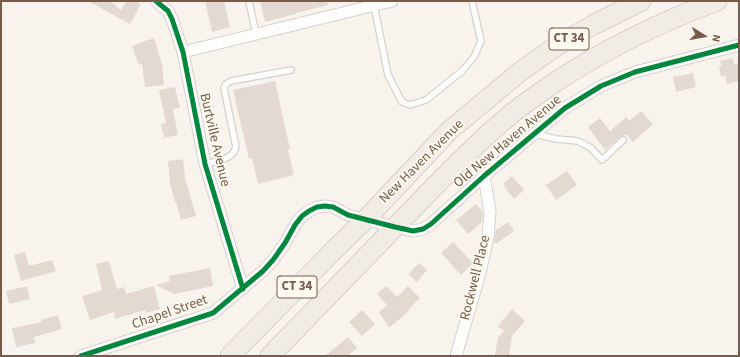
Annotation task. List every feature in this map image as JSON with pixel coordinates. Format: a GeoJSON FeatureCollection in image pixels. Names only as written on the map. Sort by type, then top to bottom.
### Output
{"type":"FeatureCollection","features":[{"type":"Feature","properties":{"kind":"highway","name":"New Haven Avenue"},"geometry":{"type":"LineString","coordinates":[[230,356],[366,219],[449,131],[521,71],[555,47],[593,25],[641,1]]}},
{"type":"Feature","properties":{"kind":"highway","name":"New Haven Avenue"},"geometry":{"type":"LineString","coordinates":[[270,356],[395,227],[497,126],[537,94],[608,49],[686,13],[718,1]]}},
{"type":"Feature","properties":{"kind":"street","name":"Burtville Avenue"},"geometry":{"type":"LineString","coordinates":[[156,1],[168,11],[183,52],[204,164],[243,289]]}},
{"type":"Feature","properties":{"kind":"street"},"geometry":{"type":"LineString","coordinates":[[183,52],[392,1]]}},
{"type":"Feature","properties":{"kind":"street","name":"Old New Haven Avenue"},"geometry":{"type":"LineString","coordinates":[[366,219],[395,227],[413,230],[423,229],[431,224],[484,176],[565,108],[601,86],[635,72],[739,45]]}},
{"type":"Feature","properties":{"kind":"street","name":"Rockwell Place"},"geometry":{"type":"LineString","coordinates":[[456,356],[480,273],[488,237],[490,212],[484,176]]}},
{"type":"Feature","properties":{"kind":"street","name":"Chapel Street"},"geometry":{"type":"LineString","coordinates":[[81,356],[213,313],[263,271],[273,260],[302,216],[316,207],[332,207],[348,214],[366,219]]}},
{"type":"Feature","properties":{"kind":"lane"},"geometry":{"type":"LineString","coordinates":[[249,1],[256,34]]}},
{"type":"Feature","properties":{"kind":"lane"},"geometry":{"type":"LineString","coordinates":[[374,5],[388,75],[402,102],[410,105],[426,100],[462,71],[474,57],[481,41],[472,1]]}},
{"type":"Feature","properties":{"kind":"lane"},"geometry":{"type":"LineString","coordinates":[[204,164],[228,158],[235,151],[236,147],[224,88],[226,84],[231,81],[291,70]]}},
{"type":"Feature","properties":{"kind":"lane"},"geometry":{"type":"LineString","coordinates":[[535,133],[556,139],[578,141],[591,148],[602,160],[623,140]]}},
{"type":"Feature","properties":{"kind":"building"},"geometry":{"type":"Polygon","coordinates":[[[88,1],[110,1],[121,10],[126,1],[136,1],[141,4],[130,24],[88,1]]]}},
{"type":"Feature","properties":{"kind":"building"},"geometry":{"type":"Polygon","coordinates":[[[205,1],[224,1],[230,27],[212,32],[205,1]]]}},
{"type":"Feature","properties":{"kind":"building"},"geometry":{"type":"Polygon","coordinates":[[[260,1],[327,1],[328,5],[265,22],[260,1]]]}},
{"type":"Feature","properties":{"kind":"building"},"geometry":{"type":"Polygon","coordinates":[[[154,38],[162,64],[164,85],[145,87],[142,64],[139,65],[132,46],[154,38]]]}},
{"type":"Feature","properties":{"kind":"building"},"geometry":{"type":"Polygon","coordinates":[[[733,58],[734,64],[739,63],[739,81],[727,84],[725,76],[721,77],[719,67],[722,66],[720,61],[733,58]]]}},
{"type":"Feature","properties":{"kind":"building"},"geometry":{"type":"Polygon","coordinates":[[[693,73],[696,87],[676,92],[673,77],[693,73]]]}},
{"type":"Feature","properties":{"kind":"building"},"geometry":{"type":"Polygon","coordinates":[[[275,81],[290,149],[288,150],[294,175],[258,184],[252,158],[249,159],[233,90],[275,81]]]}},
{"type":"Feature","properties":{"kind":"building"},"geometry":{"type":"Polygon","coordinates":[[[175,87],[180,108],[173,109],[178,135],[164,138],[161,124],[166,123],[159,90],[175,87]]]}},
{"type":"Feature","properties":{"kind":"building"},"geometry":{"type":"Polygon","coordinates":[[[641,111],[653,124],[633,142],[626,134],[620,137],[605,150],[588,127],[600,118],[610,131],[626,117],[629,121],[641,111]]]}},
{"type":"Feature","properties":{"kind":"building"},"geometry":{"type":"Polygon","coordinates":[[[183,159],[185,178],[196,216],[181,220],[170,184],[168,161],[183,159]]]}},
{"type":"Feature","properties":{"kind":"building"},"geometry":{"type":"Polygon","coordinates":[[[567,171],[577,185],[556,200],[546,185],[567,171]]]}},
{"type":"Feature","properties":{"kind":"building"},"geometry":{"type":"Polygon","coordinates":[[[512,176],[524,190],[514,199],[505,188],[504,183],[512,176]]]}},
{"type":"Feature","properties":{"kind":"building"},"geometry":{"type":"Polygon","coordinates":[[[476,204],[483,212],[482,222],[468,234],[456,220],[476,204]]]}},
{"type":"Feature","properties":{"kind":"building"},"geometry":{"type":"Polygon","coordinates":[[[508,222],[514,231],[496,244],[494,241],[496,230],[508,222]]]}},
{"type":"Feature","properties":{"kind":"building"},"geometry":{"type":"Polygon","coordinates":[[[453,242],[473,263],[461,275],[441,253],[453,242]]]}},
{"type":"Feature","properties":{"kind":"building"},"geometry":{"type":"Polygon","coordinates":[[[25,252],[29,266],[52,260],[56,271],[21,281],[14,255],[25,252]]]}},
{"type":"Feature","properties":{"kind":"building"},"geometry":{"type":"Polygon","coordinates":[[[109,261],[117,289],[124,287],[126,294],[154,286],[160,309],[146,313],[145,310],[115,319],[114,312],[90,320],[82,296],[102,290],[96,264],[109,261]]]}},
{"type":"Feature","properties":{"kind":"building"},"geometry":{"type":"Polygon","coordinates":[[[419,263],[427,270],[417,282],[408,274],[419,263]]]}},
{"type":"Feature","properties":{"kind":"building"},"geometry":{"type":"Polygon","coordinates":[[[210,268],[213,286],[174,294],[156,285],[170,281],[169,276],[210,268]]]}},
{"type":"Feature","properties":{"kind":"building"},"geometry":{"type":"Polygon","coordinates":[[[27,286],[30,299],[9,304],[6,291],[27,286]]]}},
{"type":"Feature","properties":{"kind":"building"},"geometry":{"type":"Polygon","coordinates":[[[386,286],[397,297],[408,286],[420,298],[408,310],[409,311],[389,328],[379,312],[387,305],[377,294],[386,286]]]}},
{"type":"Feature","properties":{"kind":"building"},"geometry":{"type":"Polygon","coordinates":[[[512,309],[525,321],[512,336],[509,356],[495,355],[498,337],[504,331],[498,326],[512,309]]]}},
{"type":"Feature","properties":{"kind":"building"},"geometry":{"type":"Polygon","coordinates":[[[362,310],[375,324],[362,336],[349,322],[362,310]]]}},
{"type":"Feature","properties":{"kind":"building"},"geometry":{"type":"Polygon","coordinates":[[[58,315],[62,329],[34,337],[35,343],[16,347],[12,328],[42,322],[41,320],[58,315]]]}},
{"type":"Feature","properties":{"kind":"building"},"geometry":{"type":"Polygon","coordinates":[[[348,337],[357,348],[347,356],[325,356],[348,337]]]}},
{"type":"Feature","properties":{"kind":"cycle path"},"geometry":{"type":"LineString","coordinates":[[156,1],[168,11],[183,52],[205,164],[243,289]]}},
{"type":"Feature","properties":{"kind":"cycle path"},"geometry":{"type":"LineString","coordinates":[[81,356],[213,313],[263,271],[273,260],[302,216],[317,207],[333,207],[348,215],[413,231],[423,229],[431,224],[484,176],[565,108],[601,86],[635,72],[739,45]]}}]}
